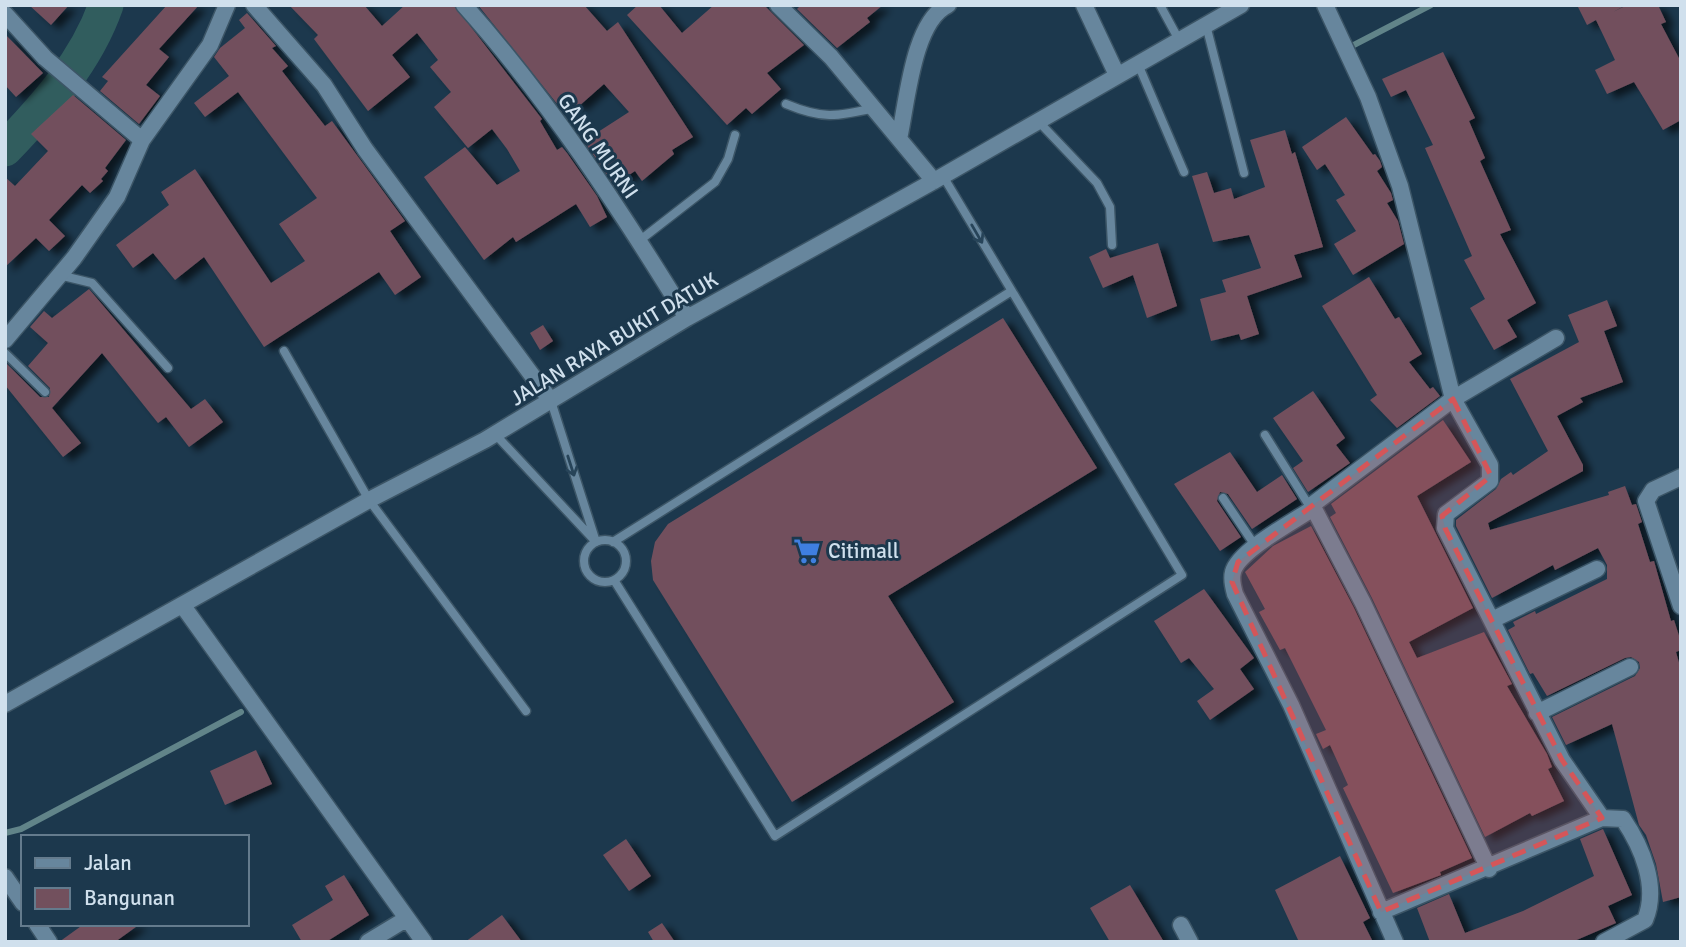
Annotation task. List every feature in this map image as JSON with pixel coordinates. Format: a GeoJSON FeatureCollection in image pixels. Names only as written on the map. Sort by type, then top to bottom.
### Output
{"type":"FeatureCollection","features":[{"type":"Feature","properties":{"kind":"street"},"geometry":{"type":"LineString","coordinates":[[5,340],[60,275],[117,197],[142,140],[210,45],[227,5]]}},
{"type":"Feature","properties":{"kind":"street"},"geometry":{"type":"LineString","coordinates":[[254,5],[324,85],[365,149],[551,401]]}},
{"type":"Feature","properties":{"kind":"street","name":"GANG MURNI"},"geometry":{"type":"LineString","coordinates":[[464,5],[502,48],[639,241],[687,318]]}},
{"type":"Feature","properties":{"kind":"street"},"geometry":{"type":"LineString","coordinates":[[899,139],[922,33],[933,16],[948,5]]}},
{"type":"Feature","properties":{"kind":"street"},"geometry":{"type":"LineString","coordinates":[[1084,5],[1117,75]]}},
{"type":"Feature","properties":{"kind":"street","name":"JALAN RAYA BUKIT DATUK"},"geometry":{"type":"LineString","coordinates":[[5,704],[369,500],[495,434],[687,318],[939,179],[1037,120],[1241,5]]}},
{"type":"Feature","properties":{"kind":"street"},"geometry":{"type":"LineString","coordinates":[[1325,5],[1368,97],[1400,186],[1452,399],[1490,465],[1491,476],[1487,484],[1446,513],[1444,523],[1562,761],[1602,818]]}},
{"type":"Feature","properties":{"kind":"street"},"geometry":{"type":"LineString","coordinates":[[782,7],[831,57],[899,139],[939,179]]}},
{"type":"Feature","properties":{"kind":"street"},"geometry":{"type":"LineString","coordinates":[[5,14],[45,58],[142,140]]}},
{"type":"Feature","properties":{"kind":"street"},"geometry":{"type":"LineString","coordinates":[[1395,942],[1291,705],[1235,594],[1234,568],[1256,547],[1452,399],[1556,338]]}},
{"type":"Feature","properties":{"kind":"street"},"geometry":{"type":"LineString","coordinates":[[1681,477],[1653,490],[1647,501],[1681,606]]}},
{"type":"Feature","properties":{"kind":"street"},"geometry":{"type":"LineString","coordinates":[[1312,507],[1357,592],[1489,869]]}},
{"type":"Feature","properties":{"kind":"street"},"geometry":{"type":"LineString","coordinates":[[1492,620],[1597,569]]}},
{"type":"Feature","properties":{"kind":"street"},"geometry":{"type":"LineString","coordinates":[[183,606],[424,942]]}},
{"type":"Feature","properties":{"kind":"street"},"geometry":{"type":"LineString","coordinates":[[1537,713],[1630,667]]}},
{"type":"Feature","properties":{"kind":"street"},"geometry":{"type":"LineString","coordinates":[[1381,912],[1489,869],[1602,818],[1623,819],[1633,833],[1645,866],[1651,899],[1645,920],[1604,942]]}},
{"type":"Feature","properties":{"kind":"street"},"geometry":{"type":"LineString","coordinates":[[5,877],[21,900]]}},
{"type":"Feature","properties":{"kind":"street"},"geometry":{"type":"LineString","coordinates":[[368,942],[406,919]]}},
{"type":"Feature","properties":{"kind":"street"},"geometry":{"type":"LineString","coordinates":[[1181,925],[1189,942]]}},
{"type":"Feature","properties":{"kind":"street"},"geometry":{"type":"LineString","coordinates":[[38,926],[49,942]]}},
{"type":"Feature","properties":{"kind":"lane"},"geometry":{"type":"LineString","coordinates":[[1160,5],[1179,40]]}},
{"type":"Feature","properties":{"kind":"lane"},"geometry":{"type":"LineString","coordinates":[[1206,25],[1244,173]]}},
{"type":"Feature","properties":{"kind":"lane"},"geometry":{"type":"LineString","coordinates":[[1138,64],[1184,172]]}},
{"type":"Feature","properties":{"kind":"lane"},"geometry":{"type":"LineString","coordinates":[[786,104],[815,116],[838,116],[874,108]]}},
{"type":"Feature","properties":{"kind":"lane"},"geometry":{"type":"LineString","coordinates":[[1037,120],[1097,183],[1110,207],[1112,245]]}},
{"type":"Feature","properties":{"kind":"lane"},"geometry":{"type":"LineString","coordinates":[[639,241],[715,182],[728,159],[735,135]]}},
{"type":"Feature","properties":{"kind":"lane"},"geometry":{"type":"LineString","coordinates":[[614,580],[775,836],[1182,575],[939,179]]}},
{"type":"Feature","properties":{"kind":"lane"},"geometry":{"type":"LineString","coordinates":[[60,275],[92,283],[168,368]]}},
{"type":"Feature","properties":{"kind":"lane"},"geometry":{"type":"LineString","coordinates":[[495,434],[596,542],[613,542],[1010,292]]}},
{"type":"Feature","properties":{"kind":"lane"},"geometry":{"type":"LineString","coordinates":[[284,351],[369,500],[526,711]]}},
{"type":"Feature","properties":{"kind":"lane"},"geometry":{"type":"LineString","coordinates":[[5,353],[45,392]]}},
{"type":"Feature","properties":{"kind":"lane"},"geometry":{"type":"LineString","coordinates":[[551,401],[596,542]]}},
{"type":"Feature","properties":{"kind":"lane"},"geometry":{"type":"LineString","coordinates":[[1265,435],[1312,507]]}},
{"type":"Feature","properties":{"kind":"lane"},"geometry":{"type":"LineString","coordinates":[[1223,498],[1256,547]]}},
{"type":"Feature","properties":{"kind":"lane"},"geometry":{"type":"LineString","coordinates":[[596,542],[584,556],[585,569],[599,582],[614,580],[620,576],[626,563],[622,549],[613,542]]}},
{"type":"Feature","properties":{"kind":"highlighted area"},"geometry":{"type":"Polygon","coordinates":[[[1453,399],[1491,476],[1442,516],[1445,528],[1562,760],[1602,818],[1381,912],[1232,582],[1238,562],[1453,399]]]}},
{"type":"Feature","properties":{"kind":"building"},"geometry":{"type":"Polygon","coordinates":[[[29,5],[69,5],[51,25],[29,5]]]}},
{"type":"Feature","properties":{"kind":"building"},"geometry":{"type":"Polygon","coordinates":[[[167,5],[199,5],[159,49],[169,57],[146,85],[160,96],[139,124],[100,91],[108,81],[102,77],[167,5]]]}},
{"type":"Feature","properties":{"kind":"building"},"geometry":{"type":"Polygon","coordinates":[[[289,5],[364,5],[382,26],[405,5],[454,5],[542,119],[540,121],[557,150],[562,147],[567,153],[597,196],[607,217],[590,227],[576,204],[516,242],[513,237],[484,260],[424,177],[465,147],[497,185],[520,171],[492,129],[468,148],[434,107],[451,92],[430,67],[438,60],[417,33],[392,55],[410,77],[368,111],[314,39],[318,35],[289,5]]]}},
{"type":"Feature","properties":{"kind":"building"},"geometry":{"type":"Polygon","coordinates":[[[478,5],[584,5],[607,31],[618,22],[693,137],[672,150],[674,154],[642,181],[635,171],[614,185],[584,141],[629,112],[604,84],[578,107],[568,96],[558,105],[478,5]]]}},
{"type":"Feature","properties":{"kind":"building"},"geometry":{"type":"Polygon","coordinates":[[[638,5],[659,5],[682,33],[714,5],[764,5],[804,45],[767,73],[781,89],[752,114],[746,108],[727,125],[627,15],[638,5]]]}},
{"type":"Feature","properties":{"kind":"building"},"geometry":{"type":"Polygon","coordinates":[[[801,5],[883,5],[867,18],[870,22],[837,48],[797,9],[801,5]]]}},
{"type":"Feature","properties":{"kind":"building"},"geometry":{"type":"Polygon","coordinates":[[[1577,5],[1626,5],[1613,12],[1627,5],[1658,5],[1666,22],[1661,24],[1681,62],[1681,120],[1663,130],[1634,82],[1607,94],[1595,70],[1615,60],[1596,20],[1587,25],[1577,5]]]}},
{"type":"Feature","properties":{"kind":"building"},"geometry":{"type":"Polygon","coordinates":[[[247,13],[276,46],[272,48],[288,66],[282,71],[325,126],[332,121],[405,221],[390,231],[421,277],[395,295],[379,272],[264,347],[204,257],[175,280],[153,253],[133,268],[116,245],[169,205],[161,192],[195,169],[271,283],[305,261],[279,224],[317,198],[238,92],[205,117],[194,103],[229,76],[214,57],[220,48],[245,28],[239,20],[247,13]]]}},
{"type":"Feature","properties":{"kind":"building"},"geometry":{"type":"Polygon","coordinates":[[[5,34],[43,73],[16,97],[5,85],[5,34]]]}},
{"type":"Feature","properties":{"kind":"building"},"geometry":{"type":"Polygon","coordinates":[[[1443,52],[1475,118],[1469,121],[1485,158],[1480,161],[1511,230],[1500,234],[1536,303],[1507,320],[1517,337],[1494,350],[1470,308],[1485,299],[1464,260],[1472,256],[1425,148],[1433,145],[1406,90],[1391,97],[1382,79],[1443,52]]]}},
{"type":"Feature","properties":{"kind":"building"},"geometry":{"type":"Polygon","coordinates":[[[73,95],[126,140],[105,168],[108,171],[101,179],[103,181],[90,193],[82,185],[49,220],[65,236],[49,251],[36,238],[5,267],[5,177],[15,186],[48,151],[31,134],[73,95]]]}},
{"type":"Feature","properties":{"kind":"building"},"geometry":{"type":"Polygon","coordinates":[[[1346,117],[1380,161],[1382,167],[1377,171],[1391,193],[1393,200],[1387,203],[1398,221],[1404,244],[1353,275],[1334,244],[1356,231],[1336,200],[1345,195],[1325,164],[1317,170],[1302,147],[1346,117]]]}},
{"type":"Feature","properties":{"kind":"building"},"geometry":{"type":"Polygon","coordinates":[[[1285,130],[1292,154],[1295,152],[1323,247],[1294,255],[1302,277],[1247,296],[1259,334],[1241,340],[1239,334],[1211,341],[1200,299],[1226,292],[1222,280],[1261,268],[1249,235],[1213,242],[1192,176],[1207,172],[1214,193],[1231,188],[1234,199],[1265,187],[1250,140],[1285,130]]]}},
{"type":"Feature","properties":{"kind":"building"},"geometry":{"type":"Polygon","coordinates":[[[1158,243],[1177,306],[1147,318],[1133,275],[1103,288],[1089,257],[1106,249],[1110,258],[1158,243]]]}},
{"type":"Feature","properties":{"kind":"building"},"geometry":{"type":"Polygon","coordinates":[[[1369,277],[1395,319],[1399,317],[1422,354],[1409,362],[1430,389],[1433,387],[1440,396],[1397,428],[1370,400],[1377,395],[1322,306],[1369,277]]]}},
{"type":"Feature","properties":{"kind":"building"},"geometry":{"type":"Polygon","coordinates":[[[89,289],[191,409],[205,399],[223,422],[189,447],[166,417],[158,423],[102,353],[52,408],[81,443],[63,457],[5,385],[5,362],[40,397],[49,397],[50,388],[28,366],[48,343],[30,327],[44,311],[52,318],[89,289]]]}},
{"type":"Feature","properties":{"kind":"building"},"geometry":{"type":"Polygon","coordinates":[[[1607,300],[1617,326],[1604,331],[1623,382],[1580,398],[1583,402],[1557,416],[1583,465],[1583,471],[1488,523],[1490,530],[1609,495],[1608,492],[1625,486],[1632,505],[1636,504],[1642,522],[1638,524],[1650,562],[1654,561],[1671,621],[1674,620],[1681,642],[1681,650],[1676,652],[1681,670],[1681,897],[1663,902],[1656,864],[1646,835],[1639,825],[1612,724],[1566,745],[1552,717],[1635,676],[1640,668],[1639,662],[1631,657],[1625,658],[1547,696],[1533,673],[1530,674],[1508,630],[1515,626],[1513,622],[1535,611],[1536,614],[1607,579],[1607,565],[1598,548],[1555,570],[1553,565],[1492,598],[1456,526],[1456,520],[1496,489],[1501,479],[1511,472],[1513,475],[1548,451],[1510,379],[1579,342],[1568,315],[1607,300]]]}},
{"type":"Feature","properties":{"kind":"building","name":"Citimall"},"geometry":{"type":"Polygon","coordinates":[[[1003,318],[1097,468],[888,596],[954,702],[792,802],[653,580],[651,561],[655,542],[668,524],[1003,318]]]}},
{"type":"Feature","properties":{"kind":"building"},"geometry":{"type":"Polygon","coordinates":[[[543,325],[553,341],[540,350],[530,333],[543,325]]]}},
{"type":"Feature","properties":{"kind":"building"},"geometry":{"type":"Polygon","coordinates":[[[1313,391],[1345,438],[1336,445],[1350,463],[1308,492],[1293,468],[1303,461],[1273,418],[1313,391]]]}},
{"type":"Feature","properties":{"kind":"building"},"geometry":{"type":"Polygon","coordinates":[[[1443,420],[1471,462],[1417,496],[1473,608],[1409,642],[1417,658],[1484,632],[1512,684],[1507,686],[1547,754],[1552,767],[1548,769],[1564,801],[1532,816],[1530,813],[1485,837],[1372,598],[1330,517],[1336,513],[1331,504],[1443,420]]]}},
{"type":"Feature","properties":{"kind":"building"},"geometry":{"type":"Polygon","coordinates":[[[1230,452],[1257,492],[1282,475],[1297,499],[1252,529],[1228,494],[1220,492],[1217,501],[1241,537],[1220,551],[1174,484],[1230,452]]]}},
{"type":"Feature","properties":{"kind":"building"},"geometry":{"type":"Polygon","coordinates":[[[1311,526],[1354,608],[1472,858],[1440,872],[1441,875],[1393,893],[1343,788],[1348,785],[1330,745],[1323,749],[1316,734],[1326,730],[1285,648],[1280,650],[1259,612],[1265,609],[1245,572],[1273,546],[1311,526]]]}},
{"type":"Feature","properties":{"kind":"building"},"geometry":{"type":"Polygon","coordinates":[[[1204,589],[1254,658],[1240,669],[1254,689],[1210,720],[1197,701],[1214,689],[1189,658],[1181,663],[1154,621],[1204,589]]]}},
{"type":"Feature","properties":{"kind":"building"},"geometry":{"type":"Polygon","coordinates":[[[256,750],[272,784],[225,805],[210,771],[256,750]]]}},
{"type":"Feature","properties":{"kind":"building"},"geometry":{"type":"Polygon","coordinates":[[[1603,829],[1632,895],[1608,906],[1616,923],[1572,942],[1430,942],[1417,908],[1449,894],[1465,933],[1523,911],[1594,876],[1580,839],[1603,829]]]}},
{"type":"Feature","properties":{"kind":"building"},"geometry":{"type":"Polygon","coordinates":[[[626,839],[651,876],[629,891],[603,855],[626,839]]]}},
{"type":"Feature","properties":{"kind":"building"},"geometry":{"type":"Polygon","coordinates":[[[1340,856],[1370,918],[1363,922],[1373,942],[1299,942],[1275,890],[1340,856]]]}},
{"type":"Feature","properties":{"kind":"building"},"geometry":{"type":"Polygon","coordinates":[[[344,875],[369,915],[326,942],[302,942],[292,925],[333,900],[325,886],[344,875]]]}},
{"type":"Feature","properties":{"kind":"building"},"geometry":{"type":"Polygon","coordinates":[[[1130,885],[1164,942],[1110,942],[1090,908],[1130,885]]]}},
{"type":"Feature","properties":{"kind":"building"},"geometry":{"type":"Polygon","coordinates":[[[502,915],[522,942],[465,942],[502,915]]]}},
{"type":"Feature","properties":{"kind":"building"},"geometry":{"type":"Polygon","coordinates":[[[662,923],[675,942],[654,942],[648,932],[662,923]]]}},
{"type":"Feature","properties":{"kind":"building"},"geometry":{"type":"Polygon","coordinates":[[[81,926],[137,926],[115,942],[59,942],[81,926]]]}},
{"type":"Feature","properties":{"kind":"waterway"},"geometry":{"type":"LineString","coordinates":[[5,149],[50,100],[76,64],[88,46],[106,5]]}},
{"type":"Feature","properties":{"kind":"waterway"},"geometry":{"type":"LineString","coordinates":[[1350,47],[1431,5]]}},
{"type":"Feature","properties":{"kind":"waterway"},"geometry":{"type":"LineString","coordinates":[[5,833],[21,829],[241,712]]}},
{"type":"Feature","properties":{"kind":"place","name":"Citimall"},"geometry":{"type":"Point","coordinates":[807,551]}}]}
